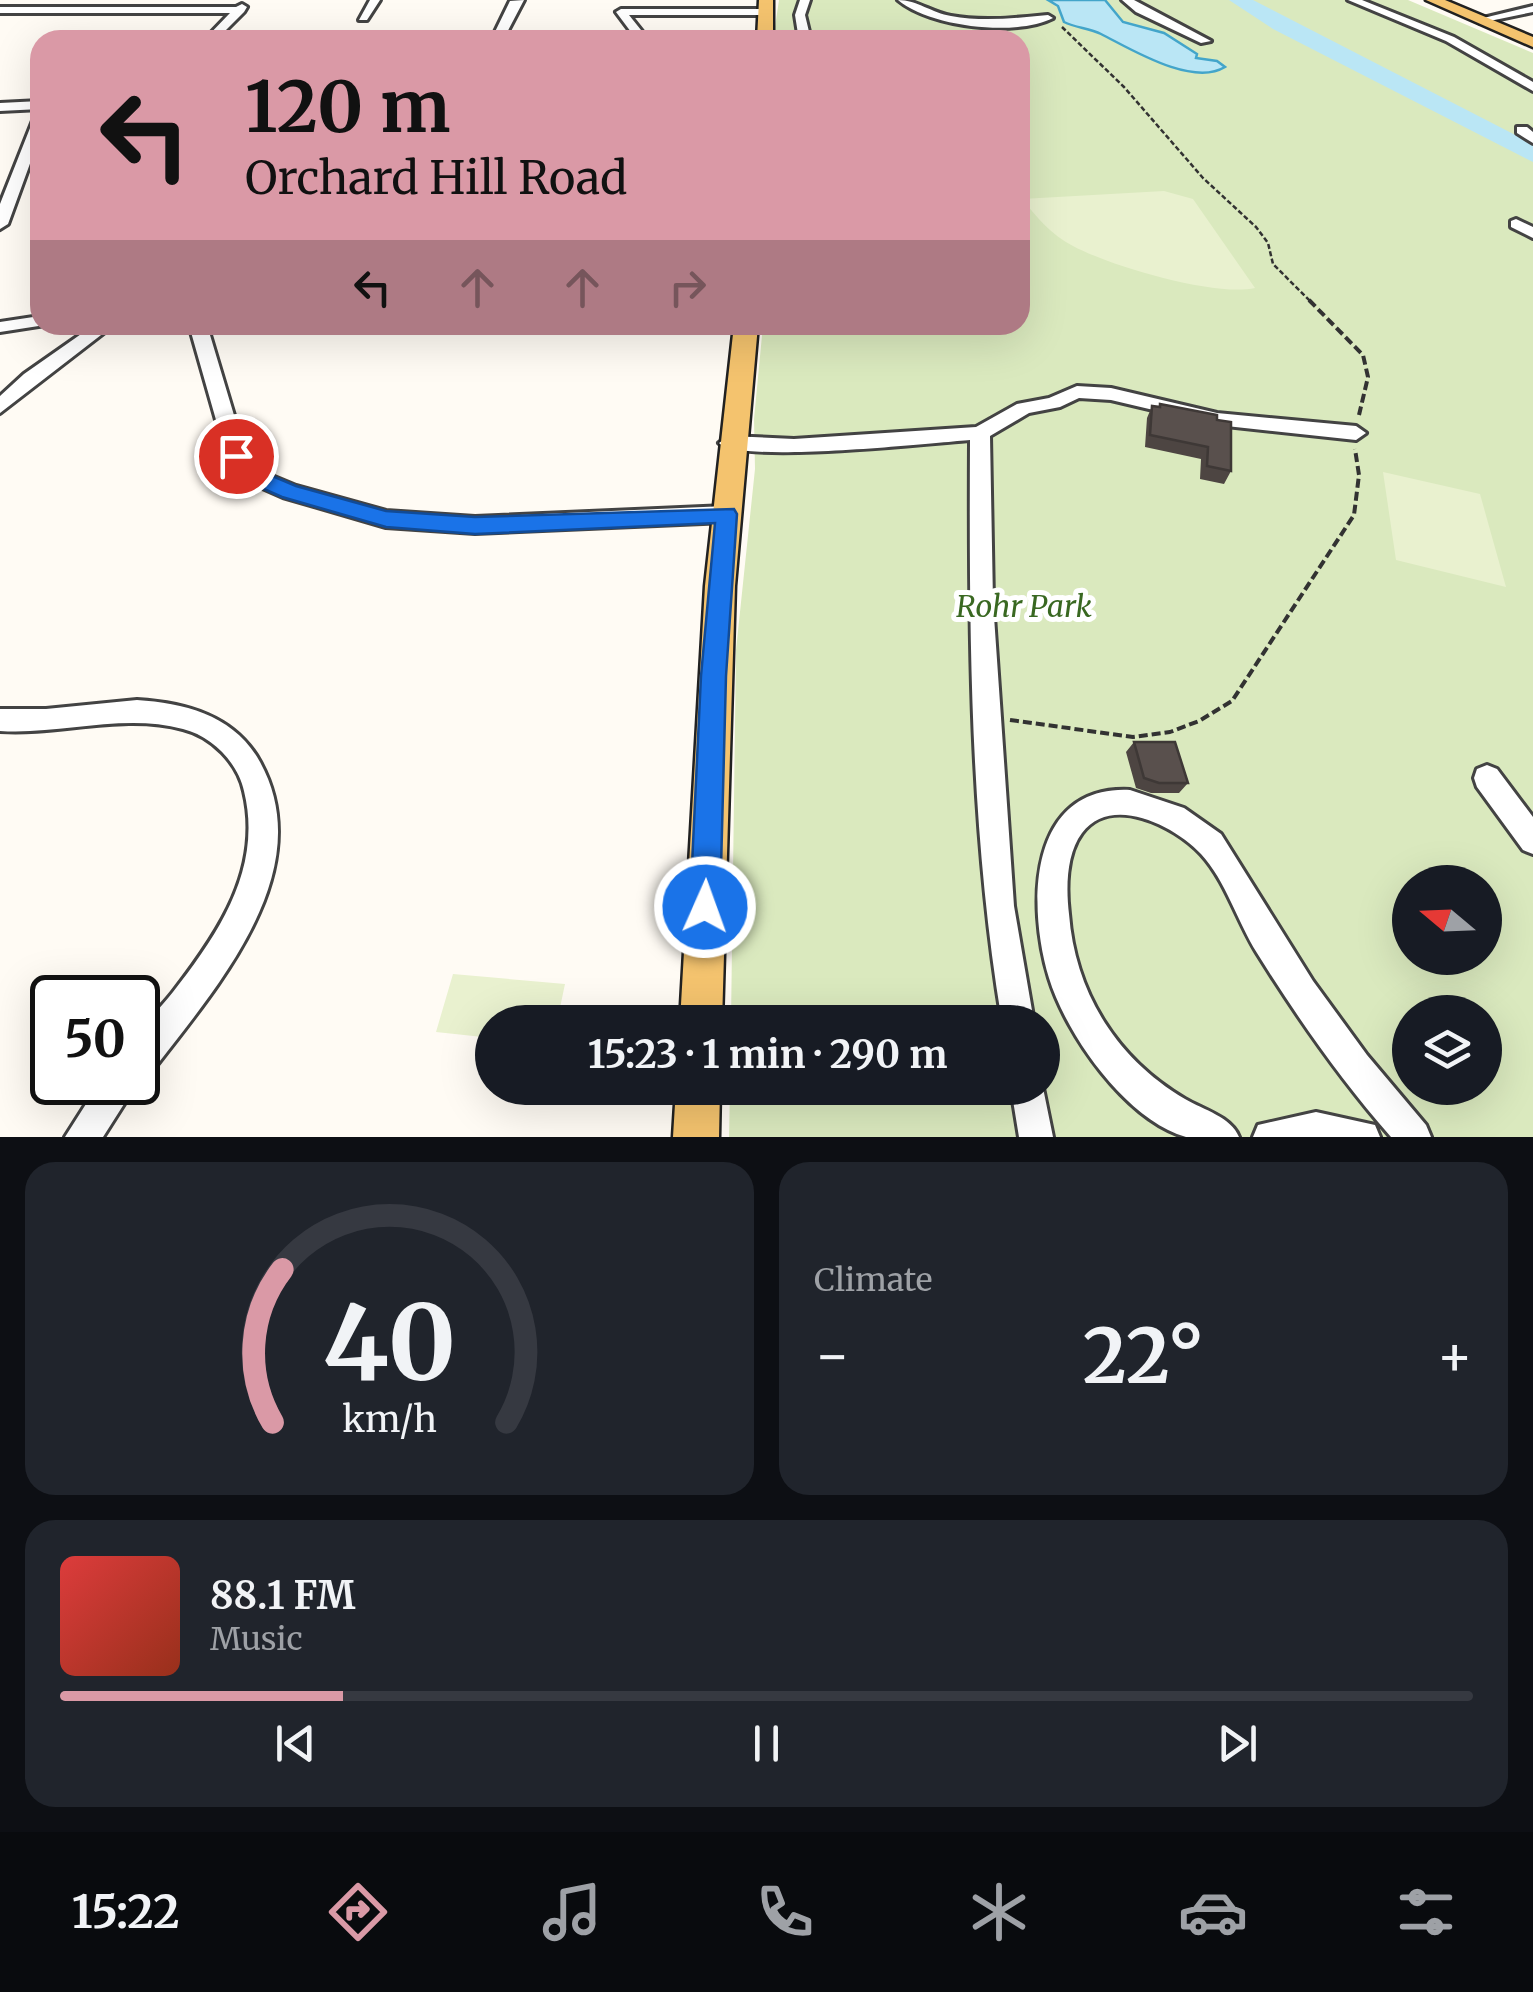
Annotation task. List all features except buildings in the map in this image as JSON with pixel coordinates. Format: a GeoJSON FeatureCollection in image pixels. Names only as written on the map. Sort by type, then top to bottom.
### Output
{"type":"FeatureCollection","features":[{"type":"Feature","properties":{"kind":"main road"},"geometry":{"type":"LineString","coordinates":[[1433,0],[1533,42]]}},
{"type":"Feature","properties":{"kind":"main road"},"geometry":{"type":"LineString","coordinates":[[702,1005],[714,676],[729,443],[745,335]]}},
{"type":"Feature","properties":{"kind":"main road"},"geometry":{"type":"LineString","coordinates":[[696,1137],[697,1105]]}},
{"type":"Feature","properties":{"kind":"street"},"geometry":{"type":"LineString","coordinates":[[220,30],[250,0]]}},
{"type":"Feature","properties":{"kind":"street"},"geometry":{"type":"LineString","coordinates":[[363,18],[375,0]]}},
{"type":"Feature","properties":{"kind":"street"},"geometry":{"type":"LineString","coordinates":[[803,30],[800,15],[805,0]]}},
{"type":"Feature","properties":{"kind":"street"},"geometry":{"type":"LineString","coordinates":[[903,0],[918,11],[948,20],[1003,22],[1048,18]]}},
{"type":"Feature","properties":{"kind":"street"},"geometry":{"type":"LineString","coordinates":[[1127,0],[1205,41]]}},
{"type":"Feature","properties":{"kind":"street"},"geometry":{"type":"LineString","coordinates":[[1352,0],[1450,39],[1533,86]]}},
{"type":"Feature","properties":{"kind":"street"},"geometry":{"type":"LineString","coordinates":[[501,30],[516,1]]}},
{"type":"Feature","properties":{"kind":"street"},"geometry":{"type":"LineString","coordinates":[[635,30],[621,12],[737,12],[766,6]]}},
{"type":"Feature","properties":{"kind":"street"},"geometry":{"type":"LineString","coordinates":[[1480,20],[1533,9]]}},
{"type":"Feature","properties":{"kind":"street"},"geometry":{"type":"LineString","coordinates":[[0,10],[240,10]]}},
{"type":"Feature","properties":{"kind":"street"},"geometry":{"type":"LineString","coordinates":[[732,30],[737,12]]}},
{"type":"Feature","properties":{"kind":"street"},"geometry":{"type":"LineString","coordinates":[[631,25],[681,30]]}},
{"type":"Feature","properties":{"kind":"street"},"geometry":{"type":"LineString","coordinates":[[0,108],[30,106]]}},
{"type":"Feature","properties":{"kind":"street"},"geometry":{"type":"LineString","coordinates":[[0,224],[30,144]]}},
{"type":"Feature","properties":{"kind":"street"},"geometry":{"type":"LineString","coordinates":[[1516,224],[1533,233]]}},
{"type":"Feature","properties":{"kind":"street"},"geometry":{"type":"LineString","coordinates":[[0,327],[30,322]]}},
{"type":"Feature","properties":{"kind":"street"},"geometry":{"type":"LineString","coordinates":[[0,406],[90,335]]}},
{"type":"Feature","properties":{"kind":"street"},"geometry":{"type":"LineString","coordinates":[[201,335],[236,456],[265,481],[290,492],[386,519],[475,526],[726,514]]}},
{"type":"Feature","properties":{"kind":"street"},"geometry":{"type":"LineString","coordinates":[[729,443],[794,446],[980,432],[1024,408],[1052,403],[1077,392],[1112,394],[1217,419],[1356,433]]}},
{"type":"Feature","properties":{"kind":"street"},"geometry":{"type":"LineString","coordinates":[[980,432],[982,602],[999,906],[1015,1005]]}},
{"type":"Feature","properties":{"kind":"street"},"geometry":{"type":"LineString","coordinates":[[0,720],[53,722],[136,711],[184,717],[204,724],[238,750],[258,786],[264,810],[262,849],[252,892],[239,923],[160,1033]]}},
{"type":"Feature","properties":{"kind":"street"},"geometry":{"type":"LineString","coordinates":[[1487,778],[1533,840]]}},
{"type":"Feature","properties":{"kind":"street"},"geometry":{"type":"LineString","coordinates":[[1222,1137],[1153,1102],[1110,1057],[1066,983],[1053,930],[1060,840],[1073,818],[1099,804],[1138,803],[1184,821],[1210,844],[1268,942],[1385,1106],[1414,1137]]}},
{"type":"Feature","properties":{"kind":"street"},"geometry":{"type":"LineString","coordinates":[[82,1137],[105,1105]]}},
{"type":"Feature","properties":{"kind":"street"},"geometry":{"type":"LineString","coordinates":[[1031,1105],[1036,1137]]}},
{"type":"Feature","properties":{"kind":"street"},"geometry":{"type":"LineString","coordinates":[[1270,1137],[1316,1129],[1364,1137]]}},
{"type":"Feature","properties":{"kind":"path"},"geometry":{"type":"LineString","coordinates":[[990,721],[1018,720],[1133,737],[1184,727],[1232,701],[1354,515],[1359,475],[1356,433],[1368,378],[1363,355],[1273,264],[1268,243],[1256,227],[1163,135],[1090,51],[1048,18]]}},
{"type":"Feature","properties":{"kind":"green space","name":"Rohr Park"},"geometry":{"type":"Polygon","coordinates":[[[779,0],[1408,0],[1533,53],[1533,1137],[729,1137],[730,1105],[1060,1105],[1060,1005],[731,1005],[736,650],[755,469],[754,419],[762,335],[1030,335],[1030,30],[774,30],[779,0]]]}},
{"type":"Feature","properties":{"kind":"green space"},"geometry":{"type":"Polygon","coordinates":[[[1164,191],[1193,199],[1255,288],[1237,290],[1190,284],[1111,262],[1058,237],[1030,208],[1030,199],[1164,191]]]}},
{"type":"Feature","properties":{"kind":"green space"},"geometry":{"type":"Polygon","coordinates":[[[1383,472],[1480,494],[1506,587],[1396,560],[1383,472]]]}},
{"type":"Feature","properties":{"kind":"green space"},"geometry":{"type":"Polygon","coordinates":[[[453,974],[565,984],[561,1005],[475,1005],[475,1036],[436,1032],[453,974]]]}},
{"type":"Feature","properties":{"kind":"water"},"geometry":{"type":"Polygon","coordinates":[[[1048,0],[1105,0],[1123,22],[1164,33],[1197,54],[1196,58],[1217,61],[1225,67],[1196,72],[1162,64],[1096,32],[1064,22],[1058,6],[1048,0]]]}},
{"type":"Feature","properties":{"kind":"waterway"},"geometry":{"type":"LineString","coordinates":[[1239,0],[1280,25],[1403,84],[1533,154]]}},
{"type":"Feature","properties":{"kind":"route"},"geometry":{"type":"LineString","coordinates":[[236,456],[265,481],[290,492],[386,519],[475,526],[726,514],[714,676],[705,907]]}}]}
